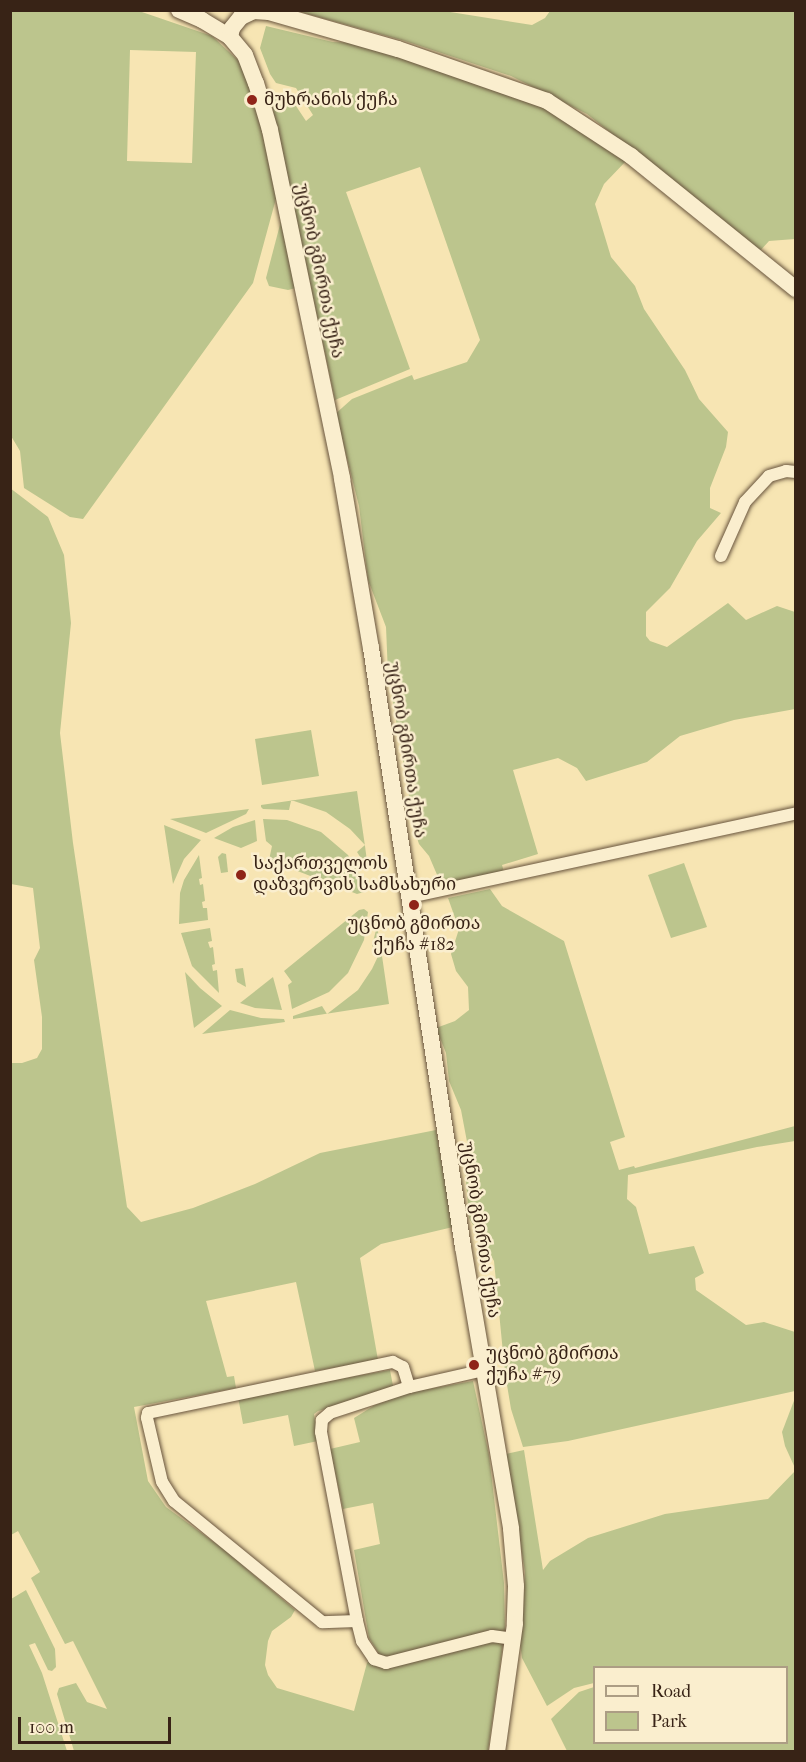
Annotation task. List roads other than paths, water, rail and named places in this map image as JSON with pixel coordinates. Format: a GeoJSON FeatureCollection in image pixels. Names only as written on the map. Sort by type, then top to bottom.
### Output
{"type":"FeatureCollection","features":[{"type":"Feature","properties":{"kind":"main road","name":"უცნობ გმირთა ქუჩა"},"geometry":{"type":"LineString","coordinates":[[178,10],[202,20],[230,37],[245,55],[270,130],[354,543],[511,1529],[516,1586],[514,1639],[497,1752]]}},
{"type":"Feature","properties":{"kind":"main road"},"geometry":{"type":"LineString","coordinates":[[230,37],[232,28],[241,17],[261,11],[399,49],[547,101],[631,156],[795,289]]}},
{"type":"Feature","properties":{"kind":"street"},"geometry":{"type":"LineString","coordinates":[[721,556],[745,502],[769,476],[786,471],[795,472]]}},
{"type":"Feature","properties":{"kind":"street"},"geometry":{"type":"LineString","coordinates":[[409,897],[795,813]]}},
{"type":"Feature","properties":{"kind":"street"},"geometry":{"type":"LineString","coordinates":[[357,1621],[322,1622],[174,1501],[162,1482],[147,1418],[148,1413],[393,1362],[403,1367],[409,1388]]}},
{"type":"Feature","properties":{"kind":"street"},"geometry":{"type":"LineString","coordinates":[[484,1370],[409,1388],[330,1413],[325,1416],[321,1425],[357,1621],[362,1641],[374,1659],[386,1663],[492,1636],[514,1639]]}},
{"type":"Feature","properties":{"kind":"place","name":"მუხრანის ქუჩა"},"geometry":{"type":"Point","coordinates":[252,100]}},
{"type":"Feature","properties":{"kind":"place","name":"საქართველოს დაზვერვის სამსახური"},"geometry":{"type":"Point","coordinates":[241,875]}},
{"type":"Feature","properties":{"kind":"place","name":"უცნობ გმირთა ქუჩა #182"},"geometry":{"type":"Point","coordinates":[414,905]}},
{"type":"Feature","properties":{"kind":"place","name":"უცნობ გმირთა ქუჩა #79"},"geometry":{"type":"Point","coordinates":[474,1365]}}]}
